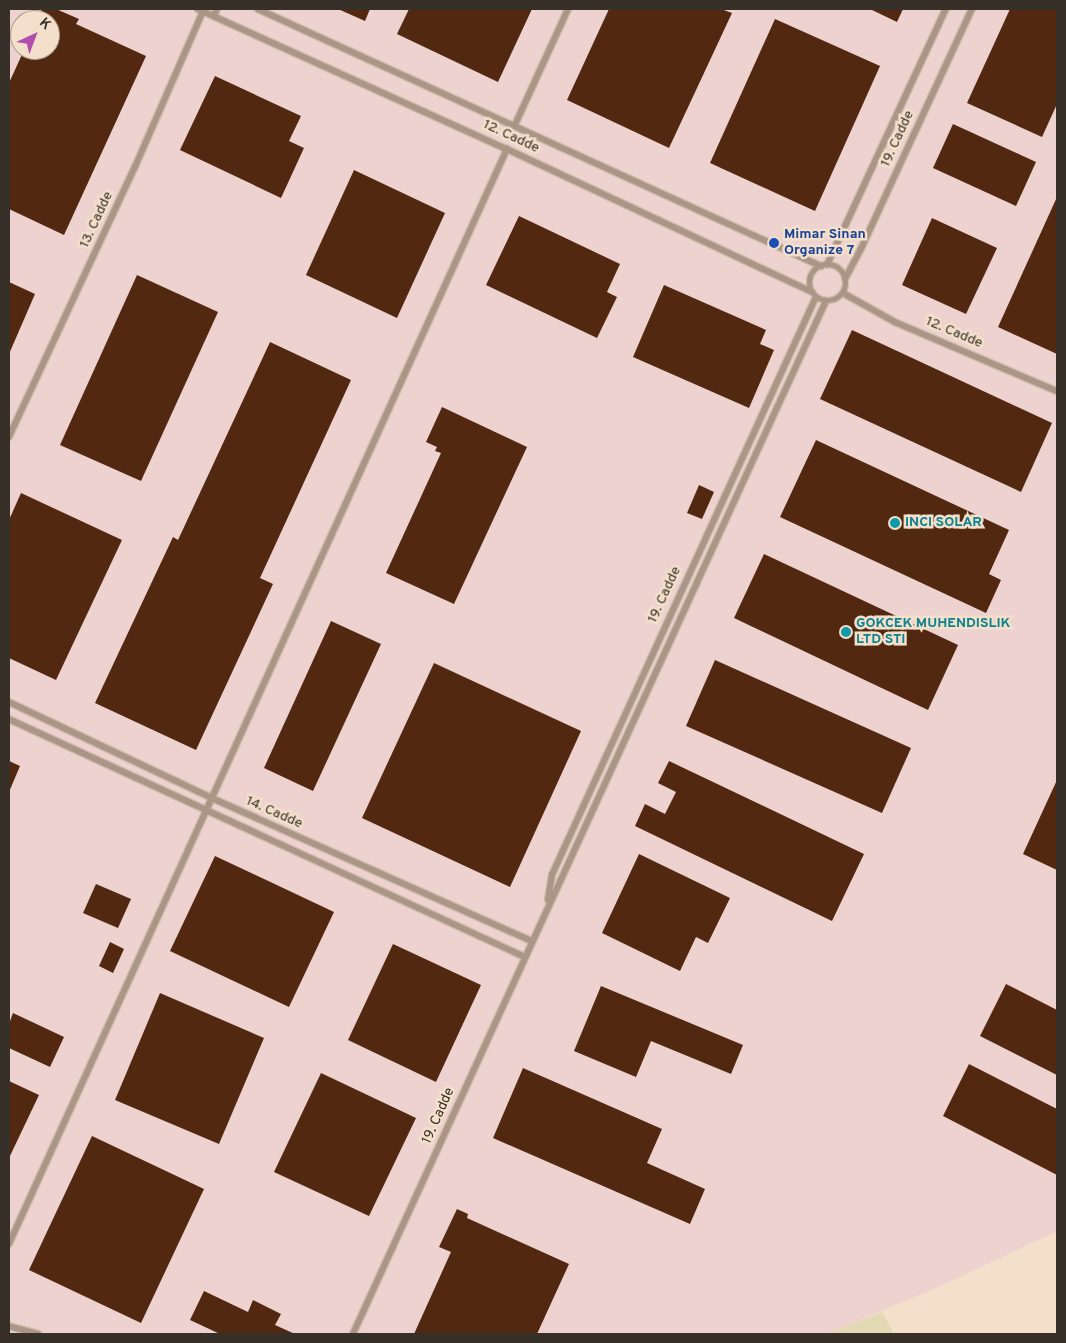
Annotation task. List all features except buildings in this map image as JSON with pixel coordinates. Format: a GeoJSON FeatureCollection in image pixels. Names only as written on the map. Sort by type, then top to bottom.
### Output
{"type":"FeatureCollection","features":[{"type":"Feature","properties":{"kind":"lane"},"geometry":{"type":"LineString","coordinates":[[214,16],[217,9]]}},
{"type":"Feature","properties":{"kind":"lane","name":"12. Cadde"},"geometry":{"type":"LineString","coordinates":[[258,9],[824,266]]}},
{"type":"Feature","properties":{"kind":"lane"},"geometry":{"type":"LineString","coordinates":[[515,125],[568,9]]}},
{"type":"Feature","properties":{"kind":"lane","name":"19. Cadde"},"geometry":{"type":"LineString","coordinates":[[824,266],[946,9]]}},
{"type":"Feature","properties":{"kind":"lane","name":"19. Cadde"},"geometry":{"type":"LineString","coordinates":[[845,280],[862,249],[972,9]]}},
{"type":"Feature","properties":{"kind":"lane","name":"12. Cadde"},"geometry":{"type":"LineString","coordinates":[[200,10],[507,149],[814,294]]}},
{"type":"Feature","properties":{"kind":"lane","name":"13. Cadde"},"geometry":{"type":"LineString","coordinates":[[9,437],[135,167],[200,10]]}},
{"type":"Feature","properties":{"kind":"lane"},"geometry":{"type":"LineString","coordinates":[[9,1244],[507,149]]}},
{"type":"Feature","properties":{"kind":"lane"},"geometry":{"type":"LineString","coordinates":[[824,266],[836,268],[845,280],[843,293],[836,299],[826,301],[814,294],[811,277],[824,266]]}},
{"type":"Feature","properties":{"kind":"lane","name":"12. Cadde"},"geometry":{"type":"LineString","coordinates":[[843,293],[895,322],[1057,391]]}},
{"type":"Feature","properties":{"kind":"lane","name":"19. Cadde"},"geometry":{"type":"LineString","coordinates":[[547,907],[552,875],[814,294]]}},
{"type":"Feature","properties":{"kind":"lane","name":"19. Cadde"},"geometry":{"type":"LineString","coordinates":[[353,1334],[826,301]]}},
{"type":"Feature","properties":{"kind":"lane","name":"14. Cadde"},"geometry":{"type":"LineString","coordinates":[[9,702],[212,798],[532,941]]}},
{"type":"Feature","properties":{"kind":"lane"},"geometry":{"type":"LineString","coordinates":[[9,719],[525,957]]}},
{"type":"Feature","properties":{"kind":"lane"},"geometry":{"type":"LineString","coordinates":[[9,1326],[38,1334]]}},
{"type":"Feature","properties":{"kind":"shaded area"},"geometry":{"type":"Polygon","coordinates":[[[9,9],[1057,9],[1057,1231],[943,1285],[827,1334],[9,1334],[9,9]]]}},
{"type":"Feature","properties":{"kind":"sand"},"geometry":{"type":"Polygon","coordinates":[[[882,1312],[894,1334],[827,1334],[882,1312]]]}},
{"type":"Feature","properties":{"kind":"place","name":"Mimar Sinan Organize 7"},"geometry":{"type":"Point","coordinates":[774,243]}},
{"type":"Feature","properties":{"kind":"place","name":"INCI SOLAR"},"geometry":{"type":"Point","coordinates":[895,523]}},
{"type":"Feature","properties":{"kind":"place","name":"GOKCEK MUHENDISLIK LTD STI"},"geometry":{"type":"Point","coordinates":[846,632]}}]}
